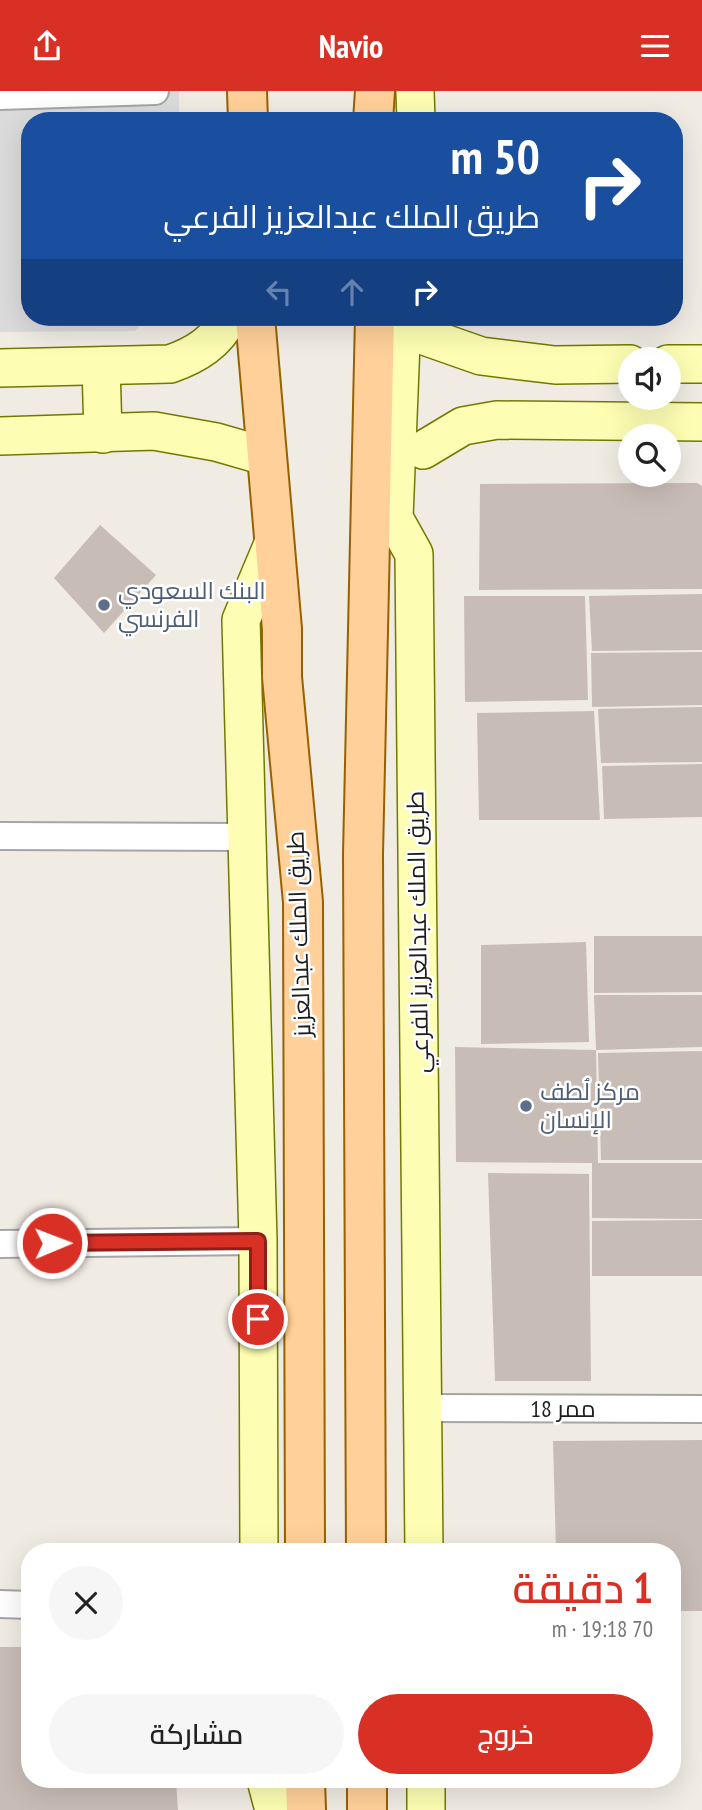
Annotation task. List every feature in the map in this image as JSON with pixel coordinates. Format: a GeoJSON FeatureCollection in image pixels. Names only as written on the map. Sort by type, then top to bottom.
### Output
{"type":"FeatureCollection","features":[{"type":"Feature","properties":{"kind":"main road"},"geometry":{"type":"LineString","coordinates":[[247,91],[248,112]]}},
{"type":"Feature","properties":{"kind":"main road"},"geometry":{"type":"LineString","coordinates":[[373,112],[374,91]]}},
{"type":"Feature","properties":{"kind":"main road","name":"طريق الملك عبدالعزيز"},"geometry":{"type":"LineString","coordinates":[[256,326],[282,629],[283,690],[303,902],[305,1543]]}},
{"type":"Feature","properties":{"kind":"main road"},"geometry":{"type":"LineString","coordinates":[[366,1543],[363,853],[375,326]]}},
{"type":"Feature","properties":{"kind":"main road"},"geometry":{"type":"LineString","coordinates":[[305,1788],[306,1810]]}},
{"type":"Feature","properties":{"kind":"main road"},"geometry":{"type":"LineString","coordinates":[[366,1788],[367,1810]]}},
{"type":"Feature","properties":{"kind":"street"},"geometry":{"type":"LineString","coordinates":[[4,94],[155,91]]}},
{"type":"Feature","properties":{"kind":"street"},"geometry":{"type":"LineString","coordinates":[[415,91],[416,112]]}},
{"type":"Feature","properties":{"kind":"street"},"geometry":{"type":"LineString","coordinates":[[0,368],[170,364],[184,359],[221,334],[225,326]]}},
{"type":"Feature","properties":{"kind":"street"},"geometry":{"type":"LineString","coordinates":[[414,554],[422,450],[416,326]]}},
{"type":"Feature","properties":{"kind":"street","name":"طريق الملك عبدالعزيز الفرعي"},"geometry":{"type":"LineString","coordinates":[[416,326],[394,519],[414,554],[424,1543]]}},
{"type":"Feature","properties":{"kind":"street"},"geometry":{"type":"LineString","coordinates":[[422,326],[481,356],[555,365],[618,364]]}},
{"type":"Feature","properties":{"kind":"street"},"geometry":{"type":"LineString","coordinates":[[681,364],[702,363]]}},
{"type":"Feature","properties":{"kind":"street"},"geometry":{"type":"LineString","coordinates":[[546,419],[555,365]]}},
{"type":"Feature","properties":{"kind":"street"},"geometry":{"type":"LineString","coordinates":[[101,366],[103,434]]}},
{"type":"Feature","properties":{"kind":"street"},"geometry":{"type":"LineString","coordinates":[[422,450],[463,426],[497,420],[702,422]]}},
{"type":"Feature","properties":{"kind":"street"},"geometry":{"type":"LineString","coordinates":[[0,436],[154,431],[216,442],[265,456]]}},
{"type":"Feature","properties":{"kind":"street"},"geometry":{"type":"LineString","coordinates":[[259,1543],[258,1241],[241,619],[274,544]]}},
{"type":"Feature","properties":{"kind":"street"},"geometry":{"type":"LineString","coordinates":[[0,836],[246,838]]}},
{"type":"Feature","properties":{"kind":"street"},"geometry":{"type":"LineString","coordinates":[[0,1244],[258,1241]]}},
{"type":"Feature","properties":{"kind":"street","name":"ممر 18"},"geometry":{"type":"LineString","coordinates":[[423,1408],[702,1409]]}},
{"type":"Feature","properties":{"kind":"street"},"geometry":{"type":"LineString","coordinates":[[0,1604],[21,1605]]}},
{"type":"Feature","properties":{"kind":"street"},"geometry":{"type":"LineString","coordinates":[[257,1810],[258,1788]]}},
{"type":"Feature","properties":{"kind":"street"},"geometry":{"type":"LineString","coordinates":[[268,1788],[274,1810]]}},
{"type":"Feature","properties":{"kind":"shaded area"},"geometry":{"type":"Polygon","coordinates":[[[0,91],[179,91],[179,112],[21,112],[21,326],[140,326],[135,331],[0,332],[0,91]]]}},
{"type":"Feature","properties":{"kind":"building"},"geometry":{"type":"Polygon","coordinates":[[[618,483],[618,487],[681,487],[681,483],[697,483],[702,486],[702,589],[479,590],[480,484],[618,483]]]}},
{"type":"Feature","properties":{"kind":"building","name":"البنك السعودي الفرنسي"},"geometry":{"type":"Polygon","coordinates":[[[100,525],[156,575],[104,633],[54,578],[100,525]]]}},
{"type":"Feature","properties":{"kind":"building"},"geometry":{"type":"Polygon","coordinates":[[[702,594],[702,650],[592,651],[589,596],[702,594]]]}},
{"type":"Feature","properties":{"kind":"building"},"geometry":{"type":"Polygon","coordinates":[[[464,596],[585,596],[588,700],[465,702],[464,596]]]}},
{"type":"Feature","properties":{"kind":"building"},"geometry":{"type":"Polygon","coordinates":[[[702,652],[702,705],[592,707],[591,653],[702,652]]]}},
{"type":"Feature","properties":{"kind":"building"},"geometry":{"type":"Polygon","coordinates":[[[702,707],[702,762],[601,763],[598,709],[702,707]]]}},
{"type":"Feature","properties":{"kind":"building"},"geometry":{"type":"Polygon","coordinates":[[[594,711],[600,820],[479,820],[477,713],[594,711]]]}},
{"type":"Feature","properties":{"kind":"building"},"geometry":{"type":"Polygon","coordinates":[[[702,764],[702,817],[604,819],[602,766],[702,764]]]}},
{"type":"Feature","properties":{"kind":"building"},"geometry":{"type":"Polygon","coordinates":[[[594,936],[702,936],[702,992],[594,993],[594,936]]]}},
{"type":"Feature","properties":{"kind":"building"},"geometry":{"type":"Polygon","coordinates":[[[586,942],[589,1042],[481,1044],[481,945],[586,942]]]}},
{"type":"Feature","properties":{"kind":"building"},"geometry":{"type":"Polygon","coordinates":[[[594,995],[702,995],[702,1047],[596,1050],[594,995]]]}},
{"type":"Feature","properties":{"kind":"building","name":"مركز لُطف الإنسان"},"geometry":{"type":"Polygon","coordinates":[[[455,1047],[596,1050],[598,1163],[702,1163],[702,1219],[592,1218],[592,1163],[456,1162],[455,1047]]]}},
{"type":"Feature","properties":{"kind":"building"},"geometry":{"type":"Polygon","coordinates":[[[702,1051],[702,1160],[601,1160],[598,1053],[702,1051]]]}},
{"type":"Feature","properties":{"kind":"building"},"geometry":{"type":"Polygon","coordinates":[[[488,1173],[589,1174],[591,1381],[495,1381],[488,1173]]]}},
{"type":"Feature","properties":{"kind":"building"},"geometry":{"type":"Polygon","coordinates":[[[702,1220],[702,1276],[592,1276],[592,1221],[702,1220]]]}},
{"type":"Feature","properties":{"kind":"building"},"geometry":{"type":"Polygon","coordinates":[[[702,1440],[702,1611],[681,1611],[681,1543],[556,1543],[553,1441],[702,1440]]]}},
{"type":"Feature","properties":{"kind":"building"},"geometry":{"type":"Polygon","coordinates":[[[0,1647],[21,1647],[21,1788],[177,1788],[178,1810],[0,1810],[0,1647]]]}},
{"type":"Feature","properties":{"kind":"place","name":"البنك السعودي الفرنسي"},"geometry":{"type":"Point","coordinates":[104,605]}},
{"type":"Feature","properties":{"kind":"place","name":"مركز لُطف الإنسان"},"geometry":{"type":"Point","coordinates":[526,1106]}},
{"type":"Feature","properties":{"kind":"route"},"geometry":{"type":"LineString","coordinates":[[52,1243],[258,1241],[258,1319]]}}]}
